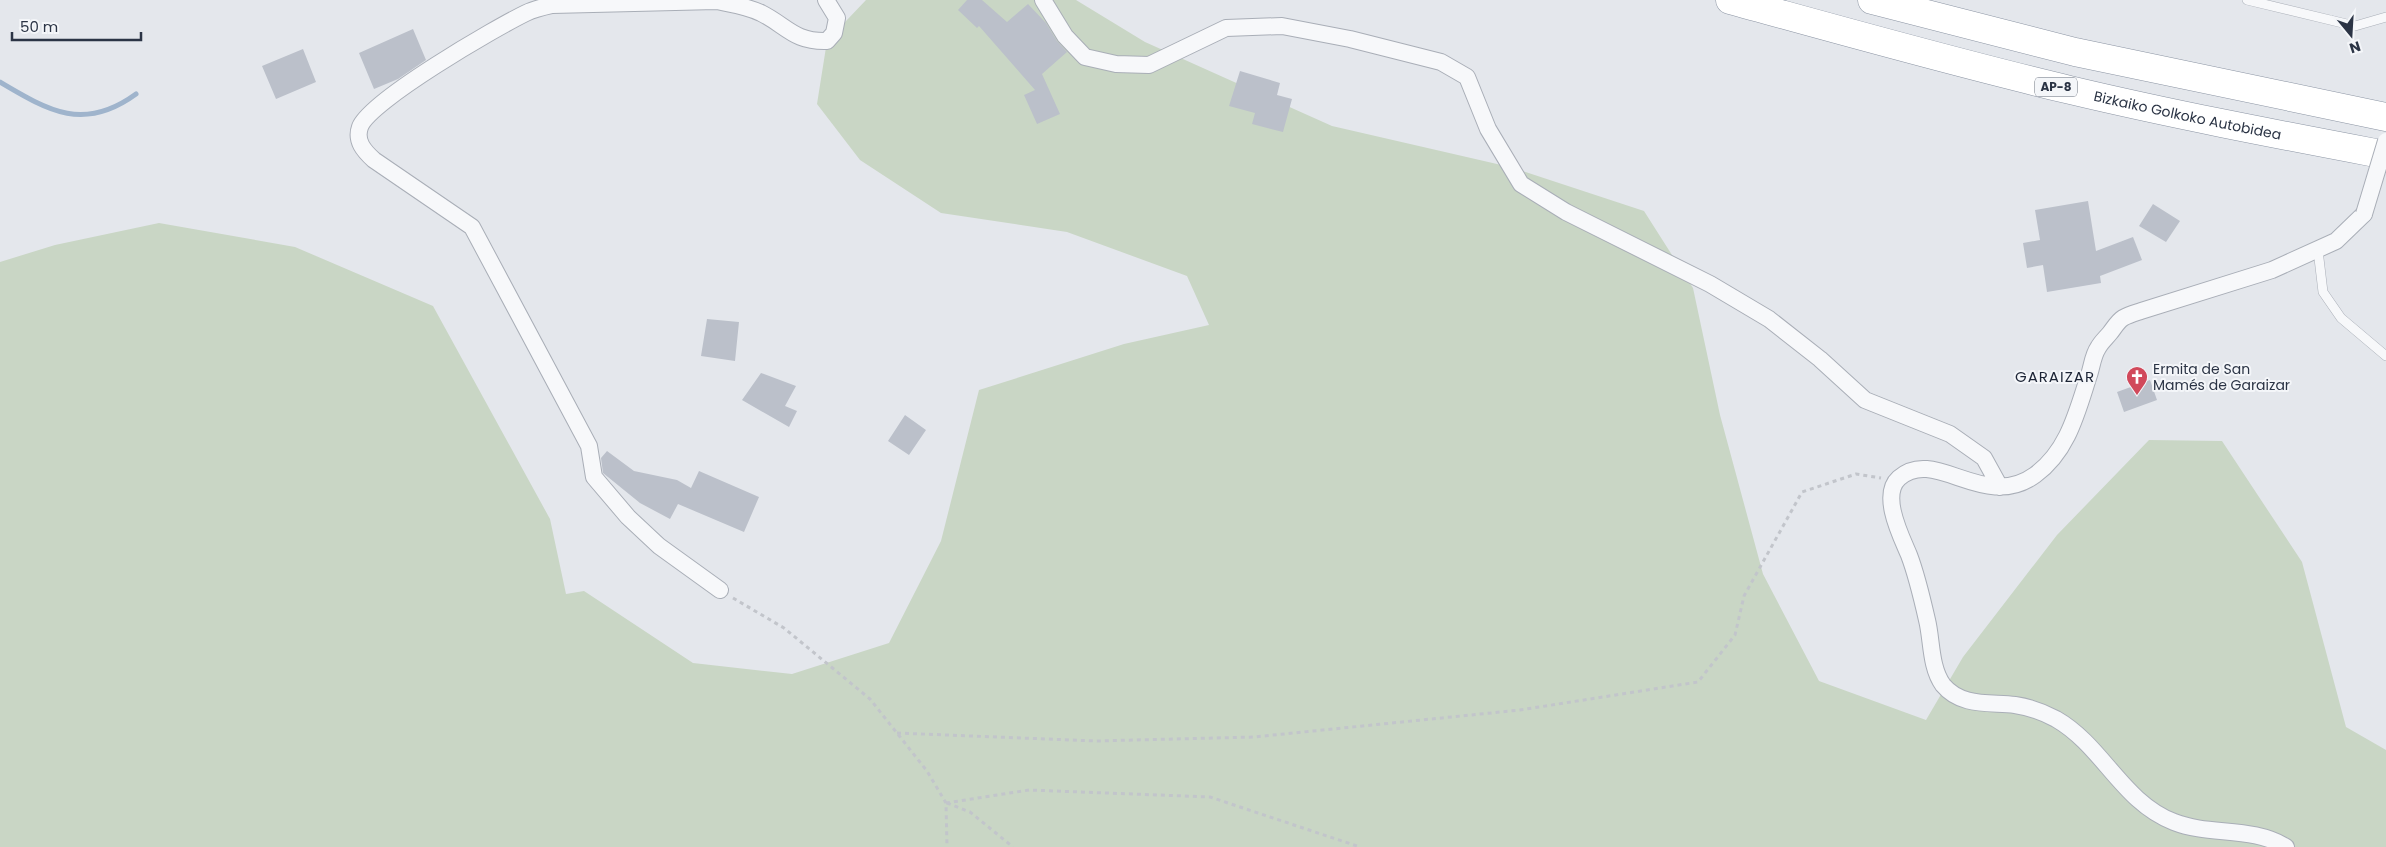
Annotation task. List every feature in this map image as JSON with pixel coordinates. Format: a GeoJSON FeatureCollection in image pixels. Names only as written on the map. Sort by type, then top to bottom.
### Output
{"type":"FeatureCollection","features":[{"type":"Feature","properties":{"kind":"highway","name":"Bizkaiko Golkoko Autobidea"},"geometry":{"type":"LineString","coordinates":[[1730,0],[1959,63],[2073,91],[2279,135],[2386,155]]}},
{"type":"Feature","properties":{"kind":"highway"},"geometry":{"type":"LineString","coordinates":[[1872,0],[2075,52],[2386,117]]}},
{"type":"Feature","properties":{"kind":"street"},"geometry":{"type":"LineString","coordinates":[[720,590],[659,546],[628,517],[594,477],[590,446],[472,227],[374,160],[365,152],[358,135],[365,118],[377,106],[458,52],[527,13],[552,4],[716,1],[740,5],[761,13],[798,37],[810,42],[827,41],[834,33],[837,18],[826,0]]}},
{"type":"Feature","properties":{"kind":"street"},"geometry":{"type":"LineString","coordinates":[[1043,0],[1065,36],[1085,57],[1116,64],[1149,65],[1226,28],[1282,26],[1350,39],[1441,62],[1467,78],[1482,109],[1488,129],[1521,184],[1566,212],[1710,284],[1769,319],[1820,359],[1866,400],[1950,434],[1984,458],[2000,487]]}},
{"type":"Feature","properties":{"kind":"street"},"geometry":{"type":"LineString","coordinates":[[2286,847],[2276,840],[2245,832],[2191,826],[2169,820],[2144,807],[2081,737],[2058,720],[2040,711],[2016,705],[1970,702],[1954,696],[1942,683],[1934,664],[1928,622],[1917,575],[1893,515],[1892,491],[1896,480],[1908,472],[1923,467],[1992,488],[2011,486],[2028,480],[2045,468],[2062,448],[2077,413],[2097,349],[2122,318],[2272,270],[2336,241],[2364,214],[2386,140]]}},
{"type":"Feature","properties":{"kind":"lane"},"geometry":{"type":"LineString","coordinates":[[2247,0],[2355,26],[2386,17]]}},
{"type":"Feature","properties":{"kind":"lane"},"geometry":{"type":"LineString","coordinates":[[2318,250],[2323,292],[2341,318],[2386,356]]}},
{"type":"Feature","properties":{"kind":"path"},"geometry":{"type":"LineString","coordinates":[[897,733],[1096,741],[1254,737],[1520,710],[1698,682],[1735,636],[1744,596],[1802,492],[1856,474],[1896,480]]}},
{"type":"Feature","properties":{"kind":"path"},"geometry":{"type":"LineString","coordinates":[[720,590],[784,628],[870,699],[927,771],[946,803],[947,847]]}},
{"type":"Feature","properties":{"kind":"path"},"geometry":{"type":"LineString","coordinates":[[946,803],[1029,790],[1210,796],[1360,847]]}},
{"type":"Feature","properties":{"kind":"path"},"geometry":{"type":"LineString","coordinates":[[946,803],[970,812],[1014,847]]}},
{"type":"Feature","properties":{"kind":"green space"},"geometry":{"type":"Polygon","coordinates":[[[866,0],[1076,0],[1145,42],[1332,126],[1510,167],[1644,211],[1693,288],[1720,415],[1763,574],[1819,681],[1926,720],[1963,657],[2057,535],[2149,440],[2222,441],[2302,562],[2346,727],[2386,750],[2386,847],[0,847],[0,262],[55,245],[159,223],[295,247],[433,306],[550,519],[566,594],[584,591],[693,663],[792,674],[889,643],[941,541],[979,390],[1124,344],[1209,325],[1187,276],[1067,232],[941,213],[860,160],[817,104],[827,41],[866,0]]]}},
{"type":"Feature","properties":{"kind":"building"},"geometry":{"type":"Polygon","coordinates":[[[967,0],[982,0],[1007,22],[1028,4],[1046,23],[1057,41],[1067,52],[1042,74],[1060,114],[1037,124],[1024,95],[1035,90],[979,26],[977,28],[958,10],[967,0]]]}},
{"type":"Feature","properties":{"kind":"building"},"geometry":{"type":"Polygon","coordinates":[[[413,29],[426,60],[398,79],[374,89],[359,53],[413,29]]]}},
{"type":"Feature","properties":{"kind":"building"},"geometry":{"type":"Polygon","coordinates":[[[303,49],[316,82],[276,99],[262,66],[303,49]]]}},
{"type":"Feature","properties":{"kind":"building"},"geometry":{"type":"Polygon","coordinates":[[[1240,71],[1280,83],[1277,95],[1292,99],[1283,132],[1252,124],[1255,113],[1229,106],[1240,71]]]}},
{"type":"Feature","properties":{"kind":"building"},"geometry":{"type":"Polygon","coordinates":[[[2088,201],[2096,251],[2133,237],[2142,260],[2100,276],[2101,283],[2047,292],[2043,265],[2027,268],[2023,243],[2040,240],[2035,210],[2088,201]]]}},
{"type":"Feature","properties":{"kind":"building"},"geometry":{"type":"Polygon","coordinates":[[[2153,204],[2180,221],[2166,242],[2139,226],[2153,204]]]}},
{"type":"Feature","properties":{"kind":"building"},"geometry":{"type":"Polygon","coordinates":[[[707,319],[739,322],[735,361],[701,356],[707,319]]]}},
{"type":"Feature","properties":{"kind":"building"},"geometry":{"type":"Polygon","coordinates":[[[761,373],[796,386],[785,406],[797,411],[789,427],[742,400],[761,373]]]}},
{"type":"Feature","properties":{"kind":"building","name":"Ermita de San Mamés de Garaizar"},"geometry":{"type":"Polygon","coordinates":[[[2150,380],[2157,400],[2124,412],[2117,392],[2150,380]]]}},
{"type":"Feature","properties":{"kind":"building"},"geometry":{"type":"Polygon","coordinates":[[[905,415],[926,430],[909,455],[888,441],[905,415]]]}},
{"type":"Feature","properties":{"kind":"building"},"geometry":{"type":"Polygon","coordinates":[[[607,451],[634,471],[677,480],[691,488],[699,471],[759,497],[744,532],[678,504],[670,519],[640,503],[603,473],[601,458],[607,451]]]}},
{"type":"Feature","properties":{"kind":"waterway"},"geometry":{"type":"LineString","coordinates":[[0,82],[51,109],[83,115],[117,106],[136,94]]}},
{"type":"Feature","properties":{"kind":"place","name":"Ermita de San Mamés de Garaizar"},"geometry":{"type":"Point","coordinates":[2137,396]}},
{"type":"Feature","properties":{"kind":"district","name":"GARAIZAR"},"geometry":{"type":"Point","coordinates":[2055,377]}}]}
